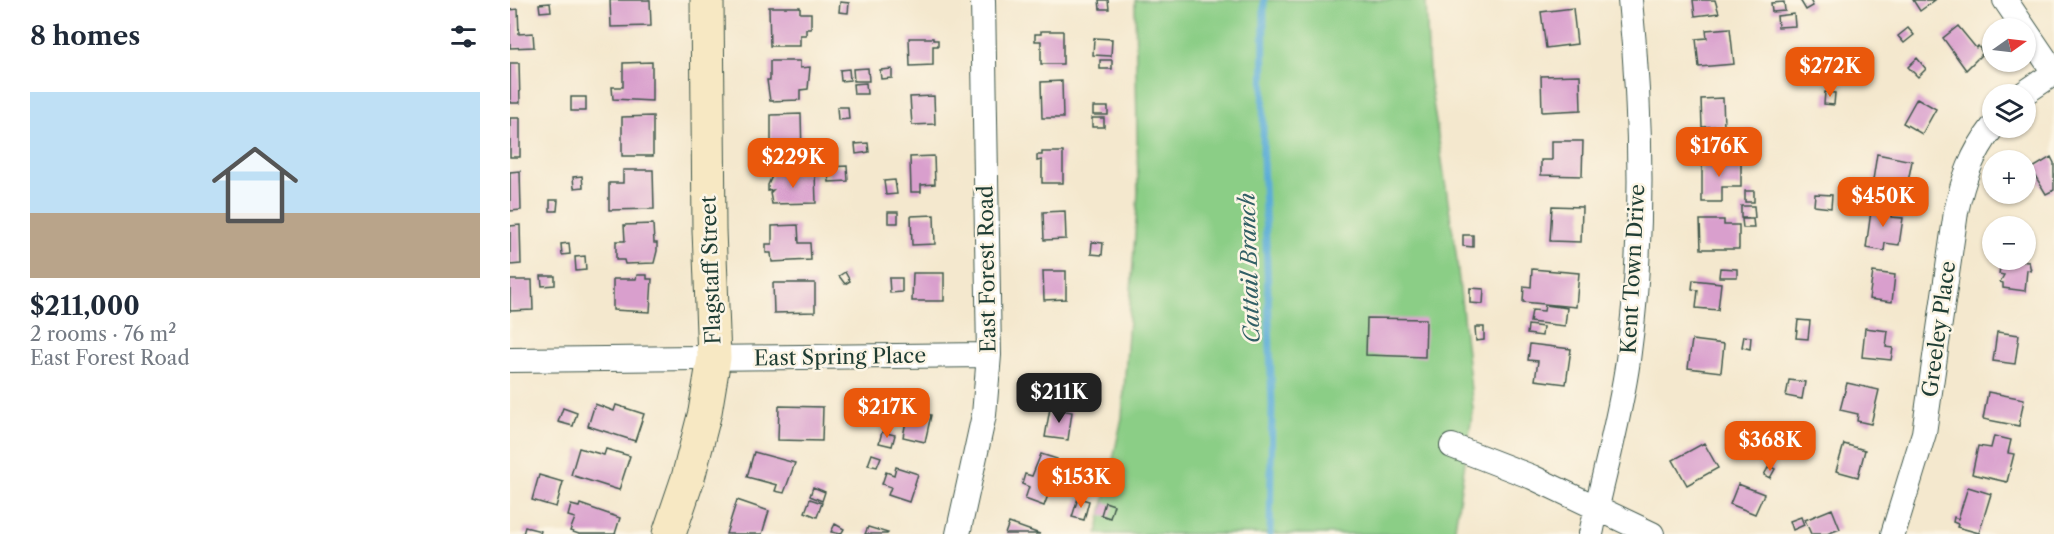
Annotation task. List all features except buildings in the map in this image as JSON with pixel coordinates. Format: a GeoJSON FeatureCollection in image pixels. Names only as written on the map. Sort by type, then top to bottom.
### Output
{"type":"FeatureCollection","features":[{"type":"Feature","properties":{"kind":"street","name":"Flagstaff Street"},"geometry":{"type":"LineString","coordinates":[[669,534],[691,467],[705,412],[714,358],[709,230],[707,0]]}},
{"type":"Feature","properties":{"kind":"street","name":"East Forest Road"},"geometry":{"type":"LineString","coordinates":[[958,534],[980,434],[989,355],[983,0]]}},
{"type":"Feature","properties":{"kind":"street","name":"Kent Town Drive"},"geometry":{"type":"LineString","coordinates":[[1591,534],[1613,447],[1628,361],[1637,274],[1637,96],[1630,0]]}},
{"type":"Feature","properties":{"kind":"street"},"geometry":{"type":"LineString","coordinates":[[2005,0],[2054,72],[2036,85]]}},
{"type":"Feature","properties":{"kind":"street","name":"Greeley Place"},"geometry":{"type":"LineString","coordinates":[[1893,534],[1924,433],[1956,212],[1964,177],[1976,148],[1984,138]]}},
{"type":"Feature","properties":{"kind":"street","name":"East Spring Place"},"geometry":{"type":"LineString","coordinates":[[510,360],[989,355]]}},
{"type":"Feature","properties":{"kind":"street"},"geometry":{"type":"LineString","coordinates":[[1452,446],[1532,477],[1652,534]]}},
{"type":"Feature","properties":{"kind":"green space"},"geometry":{"type":"Polygon","coordinates":[[[1135,0],[1426,0],[1429,76],[1456,253],[1473,409],[1454,534],[1097,534],[1122,418],[1138,193],[1135,0]]]}},
{"type":"Feature","properties":{"kind":"waterway","name":"Cattail Branch"},"geometry":{"type":"LineString","coordinates":[[1264,0],[1263,157],[1272,404],[1270,534]]}}]}
